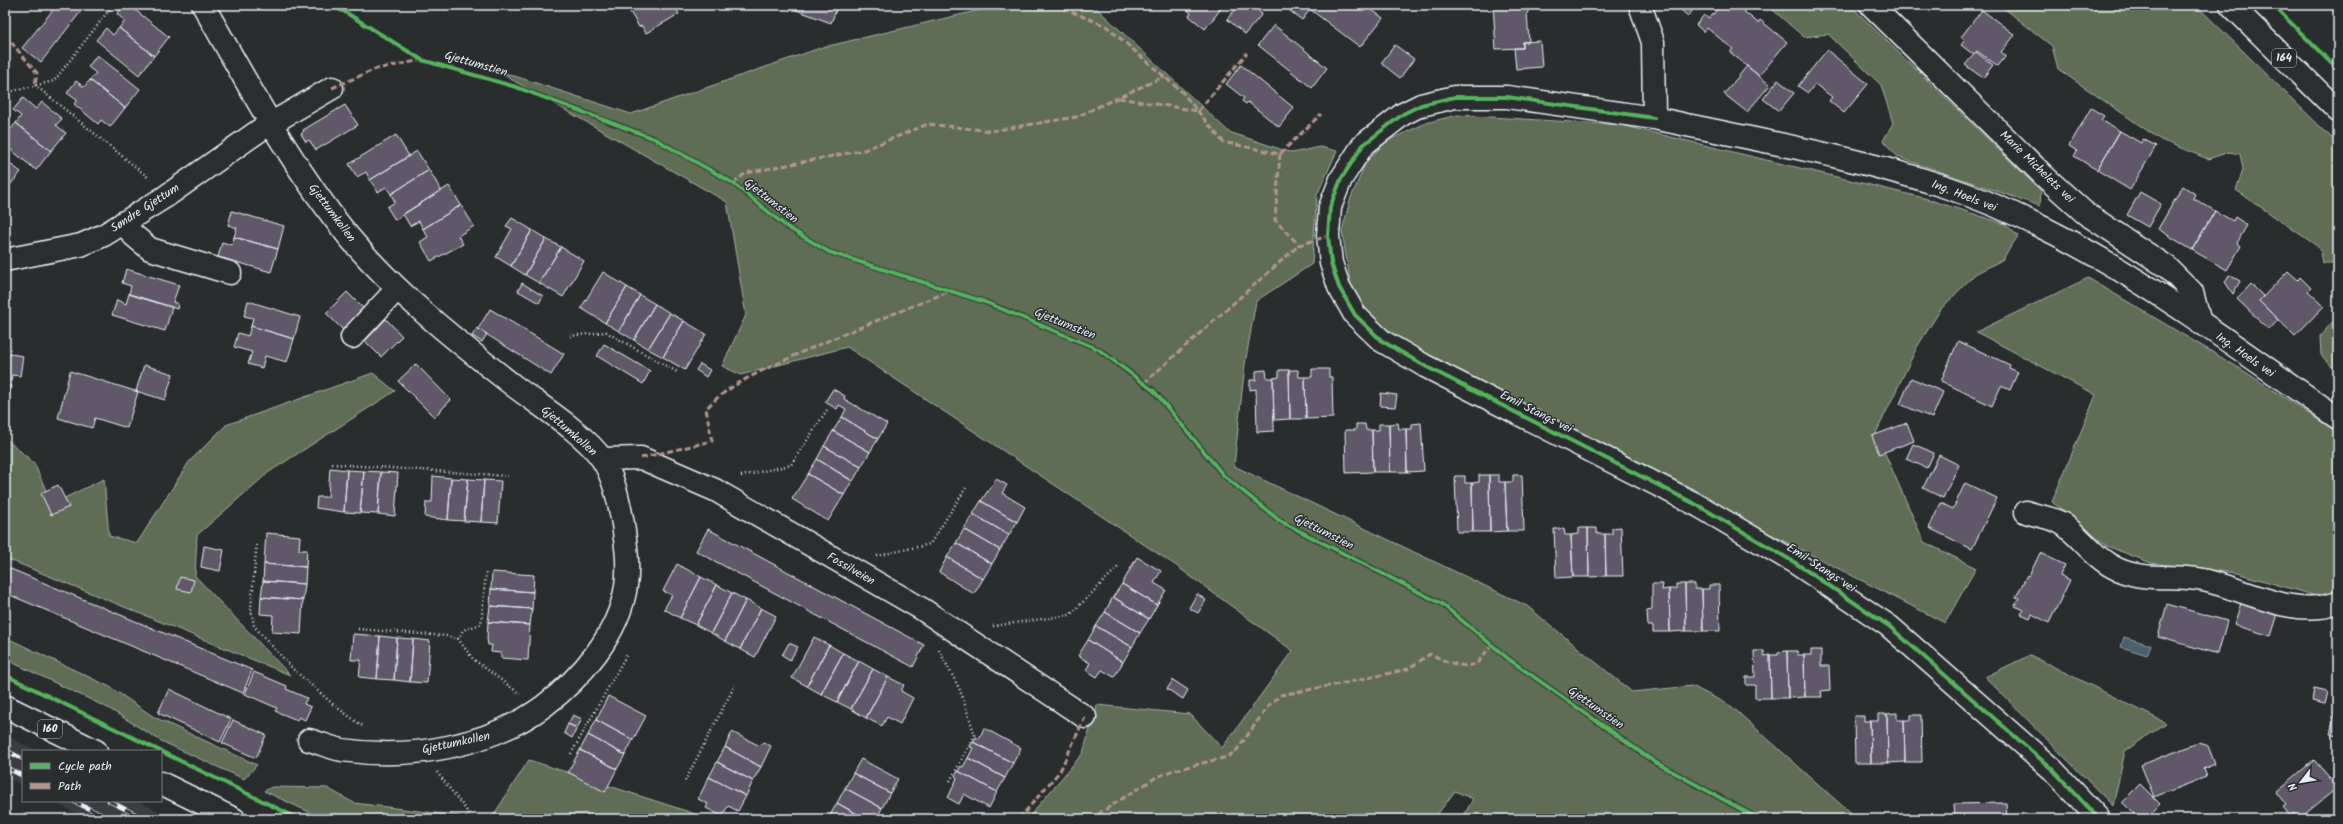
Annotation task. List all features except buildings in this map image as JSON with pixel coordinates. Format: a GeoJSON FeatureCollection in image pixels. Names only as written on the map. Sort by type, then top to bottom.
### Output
{"type":"FeatureCollection","features":[{"type":"Feature","properties":{"kind":"street","name":"Gjettumkollen"},"geometry":{"type":"LineString","coordinates":[[203,5],[270,124],[308,182],[349,237],[398,289],[441,329],[580,437],[602,459],[619,500],[628,552],[626,588],[613,626],[592,661],[563,692],[537,711],[494,735],[421,751],[384,753],[340,750],[310,740]]}},
{"type":"Feature","properties":{"kind":"street"},"geometry":{"type":"LineString","coordinates":[[1640,5],[1653,42],[1654,118]]}},
{"type":"Feature","properties":{"kind":"street","name":"Marie Michelets vei"},"geometry":{"type":"LineString","coordinates":[[1871,5],[2044,176],[2079,207],[2167,267],[2192,292],[2200,323]]}},
{"type":"Feature","properties":{"kind":"street","name":"164"},"geometry":{"type":"LineString","coordinates":[[2231,5],[2338,111]]}},
{"type":"Feature","properties":{"kind":"street","name":"Søndre Gjettum"},"geometry":{"type":"LineString","coordinates":[[5,260],[81,245],[124,222],[165,197],[270,124],[332,88]]}},
{"type":"Feature","properties":{"kind":"street","name":"Emil Stangs vei"},"geometry":{"type":"LineString","coordinates":[[1654,118],[1507,97],[1455,97],[1421,105],[1403,114],[1363,145],[1341,180],[1330,207],[1328,236],[1331,263],[1339,287],[1355,315],[1382,341],[1406,356],[1699,506],[1794,562],[1889,626],[2053,770],[2099,819]]}},
{"type":"Feature","properties":{"kind":"street","name":"Ing. Hoels vei"},"geometry":{"type":"LineString","coordinates":[[1654,118],[1872,165],[1944,186],[2012,214],[2076,246],[2132,278],[2338,418]]}},
{"type":"Feature","properties":{"kind":"street"},"geometry":{"type":"LineString","coordinates":[[124,222],[134,235],[150,248],[230,273]]}},
{"type":"Feature","properties":{"kind":"street"},"geometry":{"type":"LineString","coordinates":[[352,337],[398,289]]}},
{"type":"Feature","properties":{"kind":"street","name":"Fossilveien"},"geometry":{"type":"LineString","coordinates":[[602,459],[641,458],[715,490],[842,563],[948,627],[1085,717]]}},
{"type":"Feature","properties":{"kind":"street"},"geometry":{"type":"LineString","coordinates":[[2026,512],[2062,523],[2096,556],[2117,569],[2144,578],[2203,580],[2288,606],[2323,608],[2338,603]]}},
{"type":"Feature","properties":{"kind":"street","name":"160"},"geometry":{"type":"LineString","coordinates":[[5,706],[94,750]]}},
{"type":"Feature","properties":{"kind":"street"},"geometry":{"type":"LineString","coordinates":[[162,783],[234,819]]}},
{"type":"Feature","properties":{"kind":"path"},"geometry":{"type":"LineString","coordinates":[[5,93],[54,81],[113,5]]}},
{"type":"Feature","properties":{"kind":"path"},"geometry":{"type":"LineString","coordinates":[[35,85],[154,183],[165,197]]}},
{"type":"Feature","properties":{"kind":"path"},"geometry":{"type":"LineString","coordinates":[[570,336],[606,332],[677,372]]}},
{"type":"Feature","properties":{"kind":"path"},"geometry":{"type":"LineString","coordinates":[[739,477],[791,465],[827,410]]}},
{"type":"Feature","properties":{"kind":"path"},"geometry":{"type":"LineString","coordinates":[[332,464],[508,476]]}},
{"type":"Feature","properties":{"kind":"path"},"geometry":{"type":"LineString","coordinates":[[842,563],[930,544],[966,488]]}},
{"type":"Feature","properties":{"kind":"path"},"geometry":{"type":"LineString","coordinates":[[257,541],[252,608],[254,626],[294,670],[335,706],[375,735],[384,753]]}},
{"type":"Feature","properties":{"kind":"path"},"geometry":{"type":"LineString","coordinates":[[950,781],[975,734],[960,690],[933,638],[948,627],[1070,615],[1118,567]]}},
{"type":"Feature","properties":{"kind":"path"},"geometry":{"type":"LineString","coordinates":[[458,639],[463,630],[481,624],[486,573]]}},
{"type":"Feature","properties":{"kind":"path"},"geometry":{"type":"LineString","coordinates":[[358,629],[446,636],[458,639],[473,659],[511,685],[537,711]]}},
{"type":"Feature","properties":{"kind":"path"},"geometry":{"type":"LineString","coordinates":[[571,754],[629,651]]}},
{"type":"Feature","properties":{"kind":"path"},"geometry":{"type":"LineString","coordinates":[[685,781],[735,685]]}},
{"type":"Feature","properties":{"kind":"path"},"geometry":{"type":"LineString","coordinates":[[421,751],[473,819]]}},
{"type":"Feature","properties":{"kind":"shaded area"},"geometry":{"type":"Polygon","coordinates":[[[5,735],[36,750],[22,750],[22,786],[5,777],[5,735]]]}},
{"type":"Feature","properties":{"kind":"shaded area"},"geometry":{"type":"Polygon","coordinates":[[[54,802],[140,802],[174,819],[88,819],[54,802]]]}},
{"type":"Feature","properties":{"kind":"green space"},"geometry":{"type":"Polygon","coordinates":[[[1001,5],[1093,5],[1229,132],[1292,153],[1320,147],[1337,151],[1317,195],[1312,264],[1256,301],[1245,364],[1234,466],[1527,606],[1632,692],[1692,686],[1731,706],[1857,819],[1462,819],[1473,799],[1455,791],[1434,819],[1027,819],[1083,753],[1097,705],[1190,714],[1222,748],[1293,651],[1175,565],[847,347],[741,375],[722,366],[746,315],[727,202],[493,69],[631,114],[820,48],[1001,5]]]}},
{"type":"Feature","properties":{"kind":"green space"},"geometry":{"type":"Polygon","coordinates":[[[1767,5],[1850,5],[2041,191],[2040,206],[1898,157],[1883,141],[1893,123],[1881,85],[1828,34],[1804,37],[1767,5]]]}},
{"type":"Feature","properties":{"kind":"green space"},"geometry":{"type":"Polygon","coordinates":[[[2000,5],[2196,5],[2338,144],[2338,266],[2336,263],[2323,263],[2320,248],[2236,190],[2243,169],[2240,154],[2229,152],[2208,159],[2161,140],[2058,69],[2052,46],[2000,5]]]}},
{"type":"Feature","properties":{"kind":"green space"},"geometry":{"type":"Polygon","coordinates":[[[1457,115],[1621,125],[1924,198],[2005,224],[2018,236],[2002,260],[1975,274],[1941,309],[1917,347],[1876,433],[1924,542],[1976,568],[1945,623],[1429,360],[1354,305],[1342,231],[1350,200],[1366,162],[1387,141],[1426,123],[1457,115]]]}},
{"type":"Feature","properties":{"kind":"green space"},"geometry":{"type":"Polygon","coordinates":[[[2088,278],[2244,371],[2338,433],[2338,592],[2316,596],[2237,573],[2151,563],[2107,546],[2052,502],[2096,395],[1976,332],[2088,278]]]}},
{"type":"Feature","properties":{"kind":"green space"},"geometry":{"type":"Polygon","coordinates":[[[2338,316],[2338,370],[2335,370],[2321,355],[2320,336],[2338,316]]]}},
{"type":"Feature","properties":{"kind":"green space"},"geometry":{"type":"Polygon","coordinates":[[[373,373],[395,391],[269,472],[197,535],[195,576],[290,675],[5,558],[5,438],[34,463],[52,504],[104,479],[109,536],[137,543],[189,462],[226,425],[373,373]]]}},
{"type":"Feature","properties":{"kind":"green space"},"geometry":{"type":"Polygon","coordinates":[[[5,637],[110,687],[154,717],[257,765],[244,779],[161,741],[108,708],[5,659],[5,637]]]}},
{"type":"Feature","properties":{"kind":"green space"},"geometry":{"type":"Polygon","coordinates":[[[2030,655],[2166,723],[2125,751],[2113,806],[1985,677],[2030,655]]]}},
{"type":"Feature","properties":{"kind":"green space"},"geometry":{"type":"Polygon","coordinates":[[[529,760],[711,819],[491,819],[529,760]]]}},
{"type":"Feature","properties":{"kind":"green space"},"geometry":{"type":"Polygon","coordinates":[[[272,787],[327,788],[354,803],[484,819],[324,819],[264,791],[272,787]]]}},
{"type":"Feature","properties":{"kind":"water"},"geometry":{"type":"Polygon","coordinates":[[[2124,637],[2151,645],[2147,655],[2121,647],[2124,637]]]}},
{"type":"Feature","properties":{"kind":"railway"},"geometry":{"type":"LineString","coordinates":[[5,750],[22,758]]}},
{"type":"Feature","properties":{"kind":"railway"},"geometry":{"type":"LineString","coordinates":[[5,767],[22,776]]}},
{"type":"Feature","properties":{"kind":"railway"},"geometry":{"type":"LineString","coordinates":[[75,802],[110,819]]}},
{"type":"Feature","properties":{"kind":"railway"},"geometry":{"type":"LineString","coordinates":[[111,802],[145,819]]}},
{"type":"Feature","properties":{"kind":"marked path"},"geometry":{"type":"LineString","coordinates":[[1055,5],[1106,26],[1182,92],[1223,142],[1280,154],[1321,114]]}},
{"type":"Feature","properties":{"kind":"marked path"},"geometry":{"type":"LineString","coordinates":[[5,35],[37,73],[35,85]]}},
{"type":"Feature","properties":{"kind":"marked path"},"geometry":{"type":"LineString","coordinates":[[1119,98],[1198,111],[1247,53]]}},
{"type":"Feature","properties":{"kind":"marked path"},"geometry":{"type":"LineString","coordinates":[[332,88],[376,69],[422,60]]}},
{"type":"Feature","properties":{"kind":"marked path"},"geometry":{"type":"LineString","coordinates":[[733,183],[746,173],[864,150],[928,124],[991,131],[1076,117],[1165,76]]}},
{"type":"Feature","properties":{"kind":"marked path"},"geometry":{"type":"LineString","coordinates":[[1280,154],[1275,220],[1299,245]]}},
{"type":"Feature","properties":{"kind":"marked path"},"geometry":{"type":"LineString","coordinates":[[1144,383],[1299,245],[1328,236]]}},
{"type":"Feature","properties":{"kind":"marked path"},"geometry":{"type":"LineString","coordinates":[[641,458],[712,441],[706,409],[722,394],[742,381],[824,342],[950,291]]}},
{"type":"Feature","properties":{"kind":"marked path"},"geometry":{"type":"LineString","coordinates":[[1090,819],[1155,778],[1171,771],[1227,757],[1236,751],[1269,705],[1281,695],[1408,669],[1430,654],[1454,664],[1467,666],[1473,665],[1478,662],[1492,645]]}},
{"type":"Feature","properties":{"kind":"marked path"},"geometry":{"type":"LineString","coordinates":[[1019,819],[1060,771],[1085,717]]}},
{"type":"Feature","properties":{"kind":"cycle path","name":"Gjettumstien"},"geometry":{"type":"LineString","coordinates":[[328,5],[345,12],[422,60],[516,87],[655,139],[733,183],[787,227],[829,252],[985,302],[1098,349],[1154,391],[1224,476],[1280,521],[1442,604],[1510,660],[1653,761],[1759,819]]}},
{"type":"Feature","properties":{"kind":"cycle path"},"geometry":{"type":"LineString","coordinates":[[2273,5],[2338,70]]}},
{"type":"Feature","properties":{"kind":"cycle path"},"geometry":{"type":"LineString","coordinates":[[1654,118],[1507,97],[1455,97],[1421,105],[1403,114],[1363,145],[1341,179],[1330,207],[1328,236],[1331,263],[1339,287],[1355,315],[1382,341],[1425,366],[1699,506],[1794,562],[1889,626],[2053,770],[2099,819]]}},
{"type":"Feature","properties":{"kind":"cycle path"},"geometry":{"type":"LineString","coordinates":[[5,675],[158,750]]}},
{"type":"Feature","properties":{"kind":"cycle path"},"geometry":{"type":"LineString","coordinates":[[162,752],[299,819]]}}]}
